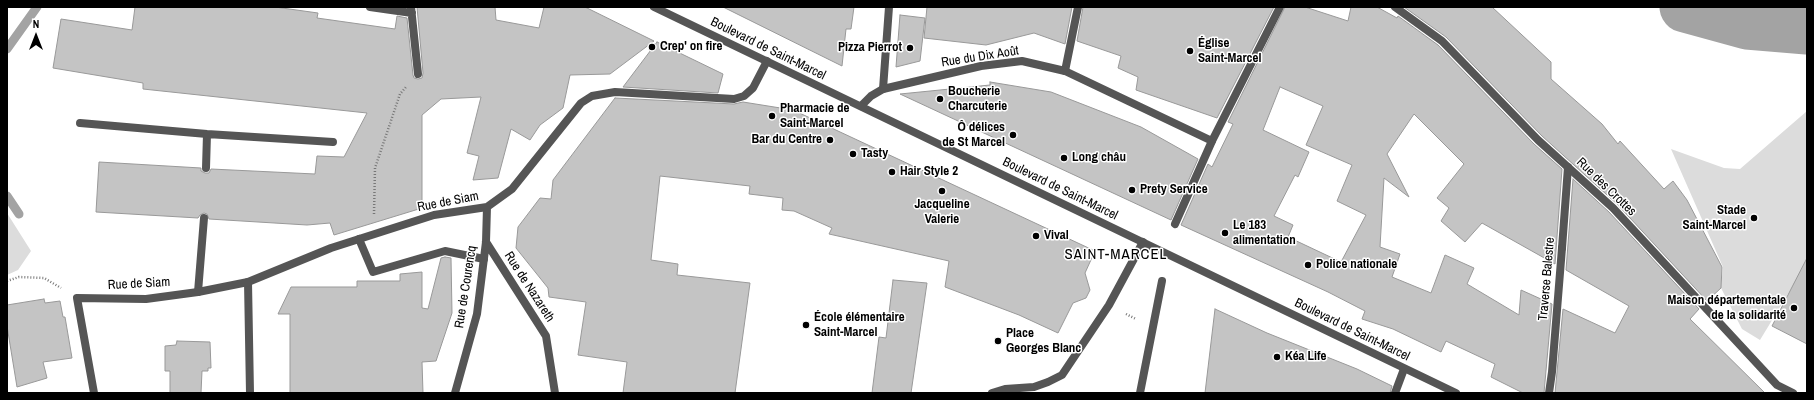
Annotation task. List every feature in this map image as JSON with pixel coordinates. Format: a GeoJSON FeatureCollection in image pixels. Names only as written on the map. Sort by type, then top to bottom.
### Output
{"type":"FeatureCollection","features":[{"type":"Feature","properties":{"kind":"street"},"geometry":{"type":"LineString","coordinates":[[370,7],[411,10],[418,74]]}},
{"type":"Feature","properties":{"kind":"street","name":"Boulevard de Saint-Marcel"},"geometry":{"type":"LineString","coordinates":[[654,7],[1456,393]]}},
{"type":"Feature","properties":{"kind":"street"},"geometry":{"type":"LineString","coordinates":[[883,89],[890,7]]}},
{"type":"Feature","properties":{"kind":"street"},"geometry":{"type":"LineString","coordinates":[[1065,71],[1078,7]]}},
{"type":"Feature","properties":{"kind":"street"},"geometry":{"type":"LineString","coordinates":[[1174,224],[1212,141],[1280,7]]}},
{"type":"Feature","properties":{"kind":"street","name":"Rue des Crottes"},"geometry":{"type":"LineString","coordinates":[[1395,7],[1442,41],[1538,140],[1612,208],[1777,385],[1793,393]]}},
{"type":"Feature","properties":{"kind":"street","name":"Rue de Siam"},"geometry":{"type":"LineString","coordinates":[[77,298],[146,299],[198,292],[248,282],[331,248],[434,215],[487,207],[512,189],[581,103],[592,96],[615,92],[734,99],[744,96],[753,88],[767,61]]}},
{"type":"Feature","properties":{"kind":"street","name":"Rue du Dix Août"},"geometry":{"type":"LineString","coordinates":[[861,106],[871,96],[883,89],[981,66],[1022,61],[1065,71],[1212,141]]}},
{"type":"Feature","properties":{"kind":"street"},"geometry":{"type":"LineString","coordinates":[[80,123],[207,134],[333,142]]}},
{"type":"Feature","properties":{"kind":"street"},"geometry":{"type":"LineString","coordinates":[[206,168],[207,134]]}},
{"type":"Feature","properties":{"kind":"street","name":"Traverse Balestre"},"geometry":{"type":"LineString","coordinates":[[1549,393],[1552,372],[1568,166]]}},
{"type":"Feature","properties":{"kind":"street","name":"Rue de Courencq"},"geometry":{"type":"LineString","coordinates":[[455,393],[477,314],[486,242],[487,207]]}},
{"type":"Feature","properties":{"kind":"street"},"geometry":{"type":"LineString","coordinates":[[198,292],[204,218]]}},
{"type":"Feature","properties":{"kind":"street"},"geometry":{"type":"LineString","coordinates":[[359,239],[373,272],[445,251],[484,260]]}},
{"type":"Feature","properties":{"kind":"street","name":"Rue de Nazareth"},"geometry":{"type":"LineString","coordinates":[[486,242],[546,336],[555,393]]}},
{"type":"Feature","properties":{"kind":"street"},"geometry":{"type":"LineString","coordinates":[[992,393],[1005,389],[1034,387],[1062,375],[1109,305],[1143,242]]}},
{"type":"Feature","properties":{"kind":"street"},"geometry":{"type":"LineString","coordinates":[[1140,393],[1162,281]]}},
{"type":"Feature","properties":{"kind":"street"},"geometry":{"type":"LineString","coordinates":[[248,282],[250,393]]}},
{"type":"Feature","properties":{"kind":"street"},"geometry":{"type":"LineString","coordinates":[[77,298],[94,393]]}},
{"type":"Feature","properties":{"kind":"street"},"geometry":{"type":"LineString","coordinates":[[1395,393],[1404,369]]}},
{"type":"Feature","properties":{"kind":"path"},"geometry":{"type":"LineString","coordinates":[[373,235],[375,168],[400,94],[418,74]]}},
{"type":"Feature","properties":{"kind":"path"},"geometry":{"type":"LineString","coordinates":[[7,281],[19,277],[44,278],[77,298]]}},
{"type":"Feature","properties":{"kind":"shaded area","name":"Stade Saint-Marcel"},"geometry":{"type":"Polygon","coordinates":[[[1807,111],[1807,290],[1794,284],[1760,340],[1742,329],[1721,288],[1723,267],[1671,149],[1724,168],[1740,169],[1807,111]]]}},
{"type":"Feature","properties":{"kind":"shaded area"},"geometry":{"type":"Polygon","coordinates":[[[7,213],[31,251],[18,270],[7,275],[7,213]]]}},
{"type":"Feature","properties":{"kind":"building"},"geometry":{"type":"Polygon","coordinates":[[[135,7],[275,7],[318,13],[317,18],[395,29],[397,16],[407,18],[413,75],[414,78],[418,79],[422,78],[423,73],[417,7],[495,7],[496,20],[539,28],[544,7],[585,7],[654,41],[610,74],[570,75],[563,108],[540,125],[530,140],[511,129],[498,178],[473,180],[479,156],[467,153],[481,97],[441,99],[422,115],[422,208],[334,235],[330,223],[307,225],[209,219],[207,214],[204,213],[198,218],[96,212],[99,162],[201,168],[201,171],[205,173],[209,173],[211,169],[315,174],[317,156],[344,157],[367,113],[143,89],[143,83],[53,68],[61,19],[132,30],[135,7]]]}},
{"type":"Feature","properties":{"kind":"building"},"geometry":{"type":"Polygon","coordinates":[[[723,7],[854,7],[851,29],[846,29],[842,66],[723,7]]]}},
{"type":"Feature","properties":{"kind":"building"},"geometry":{"type":"Polygon","coordinates":[[[927,7],[1072,7],[1065,44],[1034,33],[986,45],[924,38],[927,7]]]}},
{"type":"Feature","properties":{"kind":"building"},"geometry":{"type":"Polygon","coordinates":[[[1083,7],[1274,7],[1217,118],[1136,90],[1138,77],[1118,68],[1121,56],[1077,41],[1083,7]]]}},
{"type":"Feature","properties":{"kind":"building"},"geometry":{"type":"Polygon","coordinates":[[[1285,7],[1305,7],[1348,21],[1351,7],[1377,7],[1397,18],[1398,16],[1438,45],[1534,144],[1562,169],[1555,264],[1482,223],[1465,242],[1441,221],[1449,208],[1437,198],[1464,164],[1414,114],[1387,154],[1409,197],[1384,178],[1380,247],[1400,254],[1392,277],[1431,293],[1445,255],[1474,268],[1467,284],[1519,315],[1521,290],[1552,304],[1544,393],[1523,393],[1491,377],[1495,364],[1446,341],[1441,352],[1393,329],[1362,319],[1365,311],[1328,292],[1181,225],[1208,164],[1212,167],[1233,124],[1228,122],[1285,7]],[[1280,87],[1263,130],[1309,152],[1298,177],[1295,175],[1274,216],[1293,225],[1288,237],[1341,262],[1366,215],[1337,201],[1352,165],[1306,145],[1323,106],[1280,87]]]}},
{"type":"Feature","properties":{"kind":"building"},"geometry":{"type":"Polygon","coordinates":[[[1404,7],[1492,7],[1551,62],[1551,79],[1602,124],[1618,144],[1620,141],[1664,189],[1673,181],[1687,200],[1722,267],[1721,288],[1707,301],[1617,204],[1542,136],[1446,37],[1404,7]]]}},
{"type":"Feature","properties":{"kind":"building","name":"Pizza Pierrot"},"geometry":{"type":"Polygon","coordinates":[[[900,15],[925,18],[920,61],[896,67],[900,15]]]}},
{"type":"Feature","properties":{"kind":"building"},"geometry":{"type":"Polygon","coordinates":[[[657,42],[723,74],[718,93],[623,87],[657,42]]]}},
{"type":"Feature","properties":{"kind":"building"},"geometry":{"type":"Polygon","coordinates":[[[990,82],[1051,92],[1141,127],[1198,159],[1171,220],[900,94],[990,85],[990,82]]]}},
{"type":"Feature","properties":{"kind":"building"},"geometry":{"type":"Polygon","coordinates":[[[615,98],[734,104],[743,102],[793,110],[1095,251],[1085,273],[1090,290],[1086,298],[1073,303],[1058,333],[1019,315],[945,287],[949,261],[829,234],[832,228],[794,211],[782,210],[783,198],[749,194],[750,186],[660,176],[651,260],[678,264],[677,275],[750,283],[735,393],[623,393],[627,362],[578,355],[586,302],[549,297],[548,288],[516,248],[518,227],[540,198],[551,199],[553,180],[615,98]]]}},
{"type":"Feature","properties":{"kind":"building"},"geometry":{"type":"Polygon","coordinates":[[[1573,179],[1609,212],[1699,309],[1690,319],[1765,393],[1555,393],[1563,309],[1615,333],[1629,306],[1566,270],[1573,179]]]}},
{"type":"Feature","properties":{"kind":"building"},"geometry":{"type":"Polygon","coordinates":[[[441,258],[451,258],[452,313],[436,361],[422,362],[423,393],[290,393],[290,314],[278,314],[291,287],[357,287],[357,281],[400,281],[400,274],[422,272],[422,308],[428,309],[441,258]]]}},
{"type":"Feature","properties":{"kind":"building","name":"Maison départementale de la solidarité"},"geometry":{"type":"Polygon","coordinates":[[[1807,258],[1807,344],[1772,326],[1807,258]]]}},
{"type":"Feature","properties":{"kind":"building"},"geometry":{"type":"Polygon","coordinates":[[[893,280],[927,283],[911,393],[872,393],[879,337],[886,338],[893,280]]]}},
{"type":"Feature","properties":{"kind":"building"},"geometry":{"type":"Polygon","coordinates":[[[44,299],[45,303],[60,301],[63,317],[65,317],[72,358],[43,362],[47,378],[17,387],[7,326],[7,305],[44,299]]]}},
{"type":"Feature","properties":{"kind":"building"},"geometry":{"type":"Polygon","coordinates":[[[1215,309],[1267,333],[1357,369],[1392,386],[1390,393],[1205,393],[1215,309]]]}},
{"type":"Feature","properties":{"kind":"building"},"geometry":{"type":"Polygon","coordinates":[[[177,341],[210,342],[211,368],[208,368],[208,371],[202,371],[201,393],[170,393],[170,371],[165,371],[165,346],[176,345],[177,341]]]}},
{"type":"Feature","properties":{"kind":"waterway"},"geometry":{"type":"LineString","coordinates":[[7,49],[37,7]]}},
{"type":"Feature","properties":{"kind":"waterway"},"geometry":{"type":"LineString","coordinates":[[1685,7],[1747,24],[1807,29]]}},
{"type":"Feature","properties":{"kind":"waterway"},"geometry":{"type":"LineString","coordinates":[[7,196],[19,214]]}},
{"type":"Feature","properties":{"kind":"place","name":"Crep' on fire"},"geometry":{"type":"Point","coordinates":[652,47]}},
{"type":"Feature","properties":{"kind":"place","name":"Pizza Pierrot"},"geometry":{"type":"Point","coordinates":[910,48]}},
{"type":"Feature","properties":{"kind":"place","name":"Église Saint-Marcel"},"geometry":{"type":"Point","coordinates":[1190,51]}},
{"type":"Feature","properties":{"kind":"place","name":"Boucherie Charcuterie"},"geometry":{"type":"Point","coordinates":[940,99]}},
{"type":"Feature","properties":{"kind":"place","name":"Pharmacie de Saint-Marcel"},"geometry":{"type":"Point","coordinates":[772,116]}},
{"type":"Feature","properties":{"kind":"place","name":"Ô délices de St Marcel"},"geometry":{"type":"Point","coordinates":[1013,135]}},
{"type":"Feature","properties":{"kind":"place","name":"Bar du Centre"},"geometry":{"type":"Point","coordinates":[830,140]}},
{"type":"Feature","properties":{"kind":"place","name":"Tasty"},"geometry":{"type":"Point","coordinates":[853,154]}},
{"type":"Feature","properties":{"kind":"place","name":"Long châu"},"geometry":{"type":"Point","coordinates":[1064,158]}},
{"type":"Feature","properties":{"kind":"place","name":"Hair Style 2"},"geometry":{"type":"Point","coordinates":[892,172]}},
{"type":"Feature","properties":{"kind":"place","name":"Prety Service"},"geometry":{"type":"Point","coordinates":[1132,190]}},
{"type":"Feature","properties":{"kind":"place","name":"Jacqueline Valerie"},"geometry":{"type":"Point","coordinates":[942,191]}},
{"type":"Feature","properties":{"kind":"place","name":"Stade Saint-Marcel"},"geometry":{"type":"Point","coordinates":[1754,218]}},
{"type":"Feature","properties":{"kind":"place","name":"Le 183 alimentation"},"geometry":{"type":"Point","coordinates":[1225,233]}},
{"type":"Feature","properties":{"kind":"place","name":"Vival"},"geometry":{"type":"Point","coordinates":[1036,236]}},
{"type":"Feature","properties":{"kind":"place","name":"Police nationale"},"geometry":{"type":"Point","coordinates":[1308,265]}},
{"type":"Feature","properties":{"kind":"place","name":"Maison départementale de la solidarité"},"geometry":{"type":"Point","coordinates":[1794,308]}},
{"type":"Feature","properties":{"kind":"place","name":"École élémentaire Saint-Marcel"},"geometry":{"type":"Point","coordinates":[806,325]}},
{"type":"Feature","properties":{"kind":"place","name":"Place Georges Blanc"},"geometry":{"type":"Point","coordinates":[998,341]}},
{"type":"Feature","properties":{"kind":"place","name":"Kéa Life"},"geometry":{"type":"Point","coordinates":[1277,357]}},
{"type":"Feature","properties":{"kind":"district","name":"SAINT-MARCEL"},"geometry":{"type":"Point","coordinates":[1116,255]}}]}
